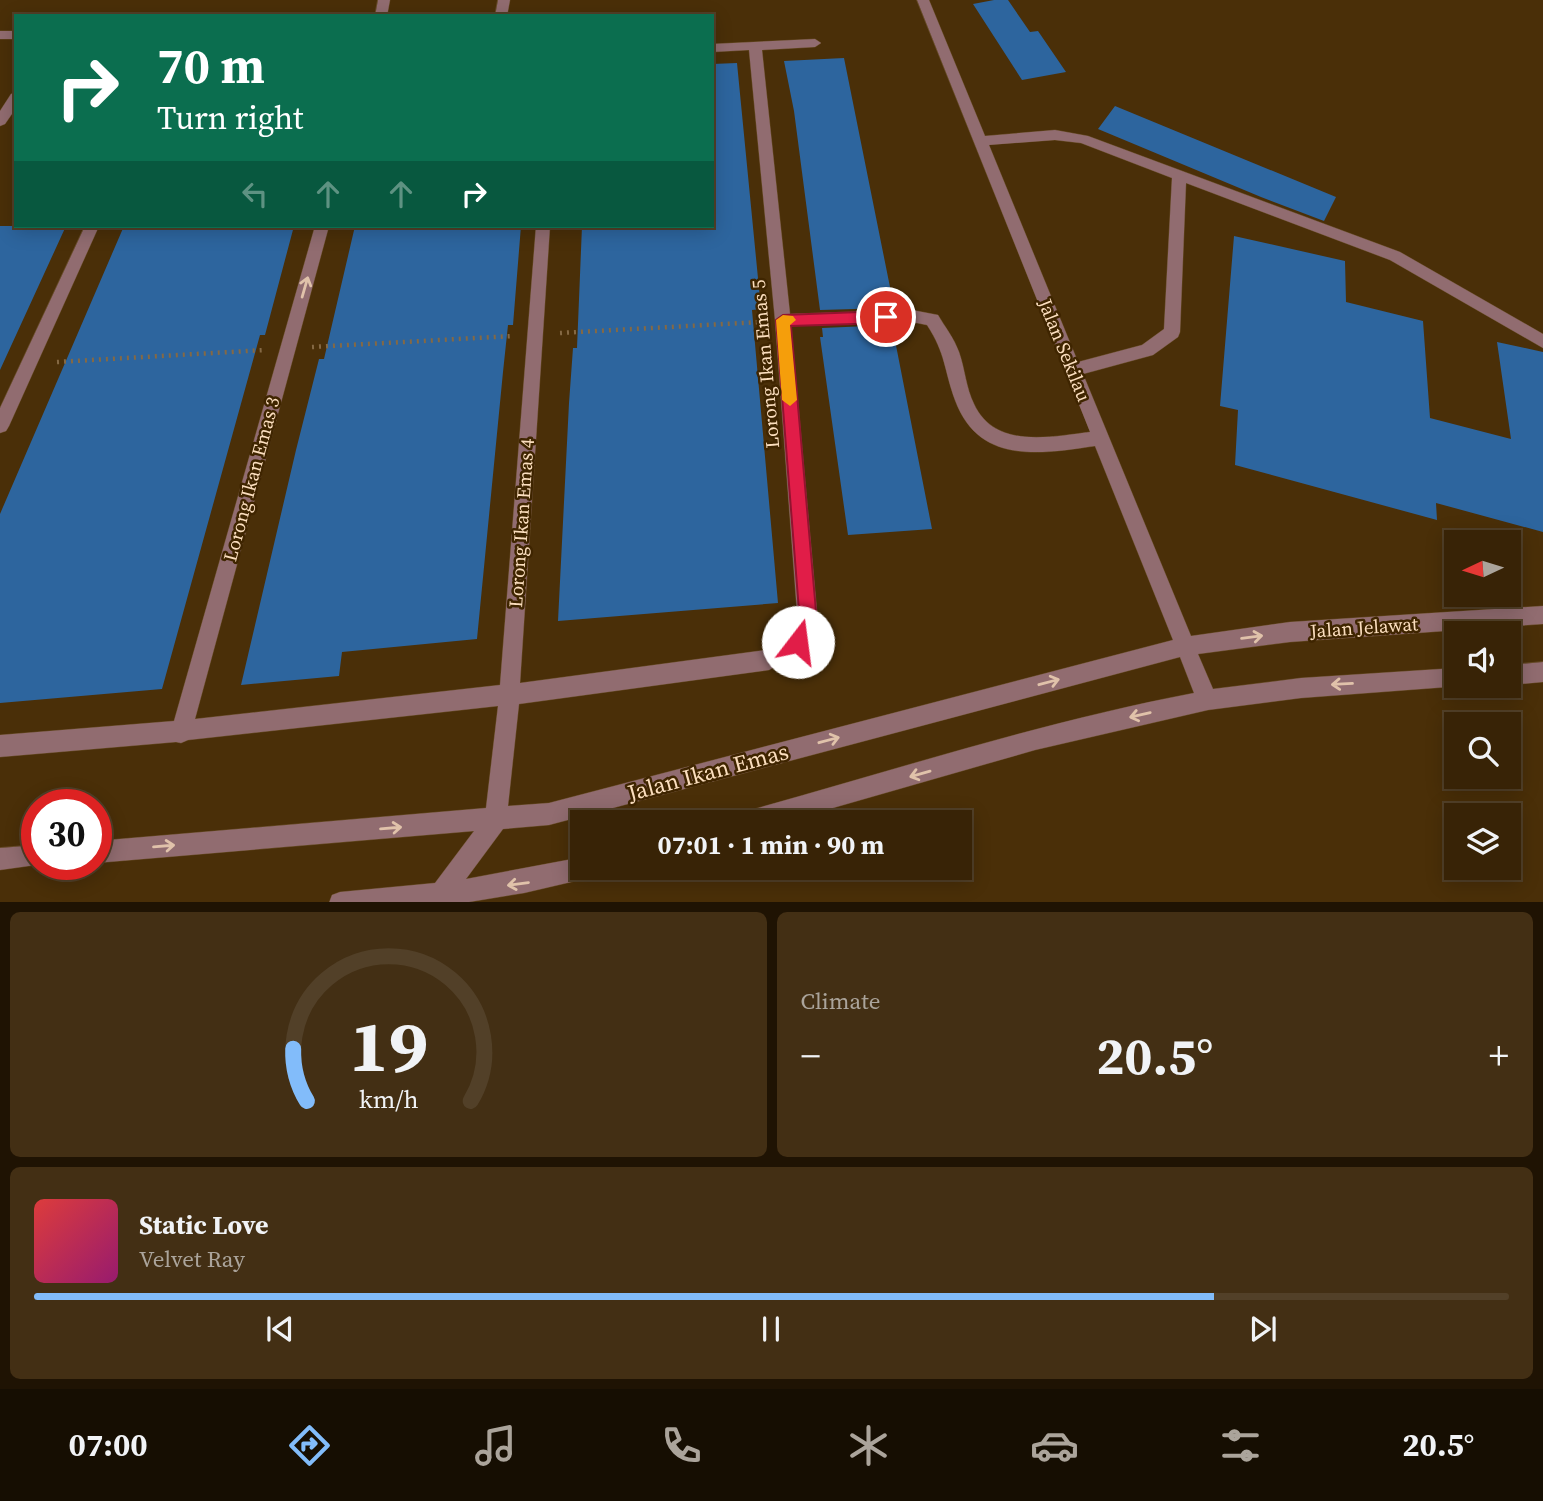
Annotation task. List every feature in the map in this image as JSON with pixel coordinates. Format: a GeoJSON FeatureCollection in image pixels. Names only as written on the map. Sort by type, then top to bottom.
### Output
{"type":"FeatureCollection","features":[{"type":"Feature","properties":{"kind":"street","name":"Jalan Sekilau"},"geometry":{"type":"LineString","coordinates":[[923,0],[1207,700]]}},
{"type":"Feature","properties":{"kind":"street"},"geometry":{"type":"LineString","coordinates":[[714,48],[815,43]]}},
{"type":"Feature","properties":{"kind":"street","name":"Lorong Ikan Emas 5"},"geometry":{"type":"LineString","coordinates":[[509,697],[769,660],[798,642],[807,611],[783,320],[755,46]]}},
{"type":"Feature","properties":{"kind":"street"},"geometry":{"type":"LineString","coordinates":[[0,121],[14,100]]}},
{"type":"Feature","properties":{"kind":"street"},"geometry":{"type":"LineString","coordinates":[[980,141],[1055,135],[1083,139],[1395,257],[1543,342]]}},
{"type":"Feature","properties":{"kind":"street"},"geometry":{"type":"LineString","coordinates":[[1073,370],[1147,350],[1172,332],[1179,174]]}},
{"type":"Feature","properties":{"kind":"street"},"geometry":{"type":"LineString","coordinates":[[0,426],[91,228]]}},
{"type":"Feature","properties":{"kind":"street","name":"Lorong Ikan Emas 3"},"geometry":{"type":"LineString","coordinates":[[181,733],[321,228]]}},
{"type":"Feature","properties":{"kind":"street","name":"Lorong Ikan Emas 4"},"geometry":{"type":"LineString","coordinates":[[496,820],[509,697],[543,228]]}},
{"type":"Feature","properties":{"kind":"street"},"geometry":{"type":"LineString","coordinates":[[783,320],[912,316],[932,319],[949,345],[968,411],[984,429],[1003,443],[1022,447],[1101,438]]}},
{"type":"Feature","properties":{"kind":"street","name":"Jalan Jelawat"},"geometry":{"type":"LineString","coordinates":[[1185,646],[1290,632],[1543,615]]}},
{"type":"Feature","properties":{"kind":"street","name":"Jalan Ikan Emas"},"geometry":{"type":"LineString","coordinates":[[112,851],[549,814],[1185,646]]}},
{"type":"Feature","properties":{"kind":"street"},"geometry":{"type":"LineString","coordinates":[[1521,673],[1543,672]]}},
{"type":"Feature","properties":{"kind":"street"},"geometry":{"type":"LineString","coordinates":[[790,810],[1052,736],[1207,700],[1286,688],[1444,679]]}},
{"type":"Feature","properties":{"kind":"street"},"geometry":{"type":"LineString","coordinates":[[0,746],[181,733],[509,697]]}},
{"type":"Feature","properties":{"kind":"street"},"geometry":{"type":"LineString","coordinates":[[437,900],[496,820]]}},
{"type":"Feature","properties":{"kind":"street"},"geometry":{"type":"LineString","coordinates":[[0,859],[21,857]]}},
{"type":"Feature","properties":{"kind":"street"},"geometry":{"type":"LineString","coordinates":[[340,902],[437,900],[537,881],[570,872]]}},
{"type":"Feature","properties":{"kind":"path"},"geometry":{"type":"LineString","coordinates":[[29,363],[783,320]]}},
{"type":"Feature","properties":{"kind":"building"},"geometry":{"type":"Polygon","coordinates":[[[1008,0],[1030,32],[1038,31],[1066,72],[1022,80],[973,4],[1008,0]]]}},
{"type":"Feature","properties":{"kind":"building"},"geometry":{"type":"Polygon","coordinates":[[[844,58],[893,302],[888,302],[889,308],[820,310],[794,111],[784,61],[844,58]]]}},
{"type":"Feature","properties":{"kind":"building"},"geometry":{"type":"Polygon","coordinates":[[[737,63],[761,309],[752,310],[778,603],[558,621],[569,403],[573,348],[577,348],[582,228],[714,228],[714,64],[737,63]]]}},
{"type":"Feature","properties":{"kind":"building"},"geometry":{"type":"Polygon","coordinates":[[[1115,106],[1336,197],[1324,221],[1098,129],[1115,106]]]}},
{"type":"Feature","properties":{"kind":"building"},"geometry":{"type":"Polygon","coordinates":[[[0,226],[65,228],[0,370],[0,226]]]}},
{"type":"Feature","properties":{"kind":"building"},"geometry":{"type":"Polygon","coordinates":[[[123,228],[293,228],[265,335],[260,335],[162,689],[0,703],[0,514],[123,228]]]}},
{"type":"Feature","properties":{"kind":"building"},"geometry":{"type":"Polygon","coordinates":[[[355,228],[521,228],[513,325],[508,325],[477,639],[342,652],[339,676],[241,685],[319,359],[324,359],[355,228]]]}},
{"type":"Feature","properties":{"kind":"building"},"geometry":{"type":"Polygon","coordinates":[[[1234,236],[1345,261],[1346,302],[1423,321],[1430,418],[1511,439],[1497,342],[1543,352],[1543,532],[1436,503],[1437,520],[1235,465],[1238,410],[1220,406],[1234,236]]]}},
{"type":"Feature","properties":{"kind":"building"},"geometry":{"type":"Polygon","coordinates":[[[892,325],[932,529],[848,535],[820,337],[823,337],[822,328],[892,325]]]}},
{"type":"Feature","properties":{"kind":"slow traffic"},"geometry":{"type":"LineString","coordinates":[[788,320],[783,320],[790,400]]}},
{"type":"Feature","properties":{"kind":"route"},"geometry":{"type":"LineString","coordinates":[[798,642],[807,611],[783,320],[886,317]]}}]}
